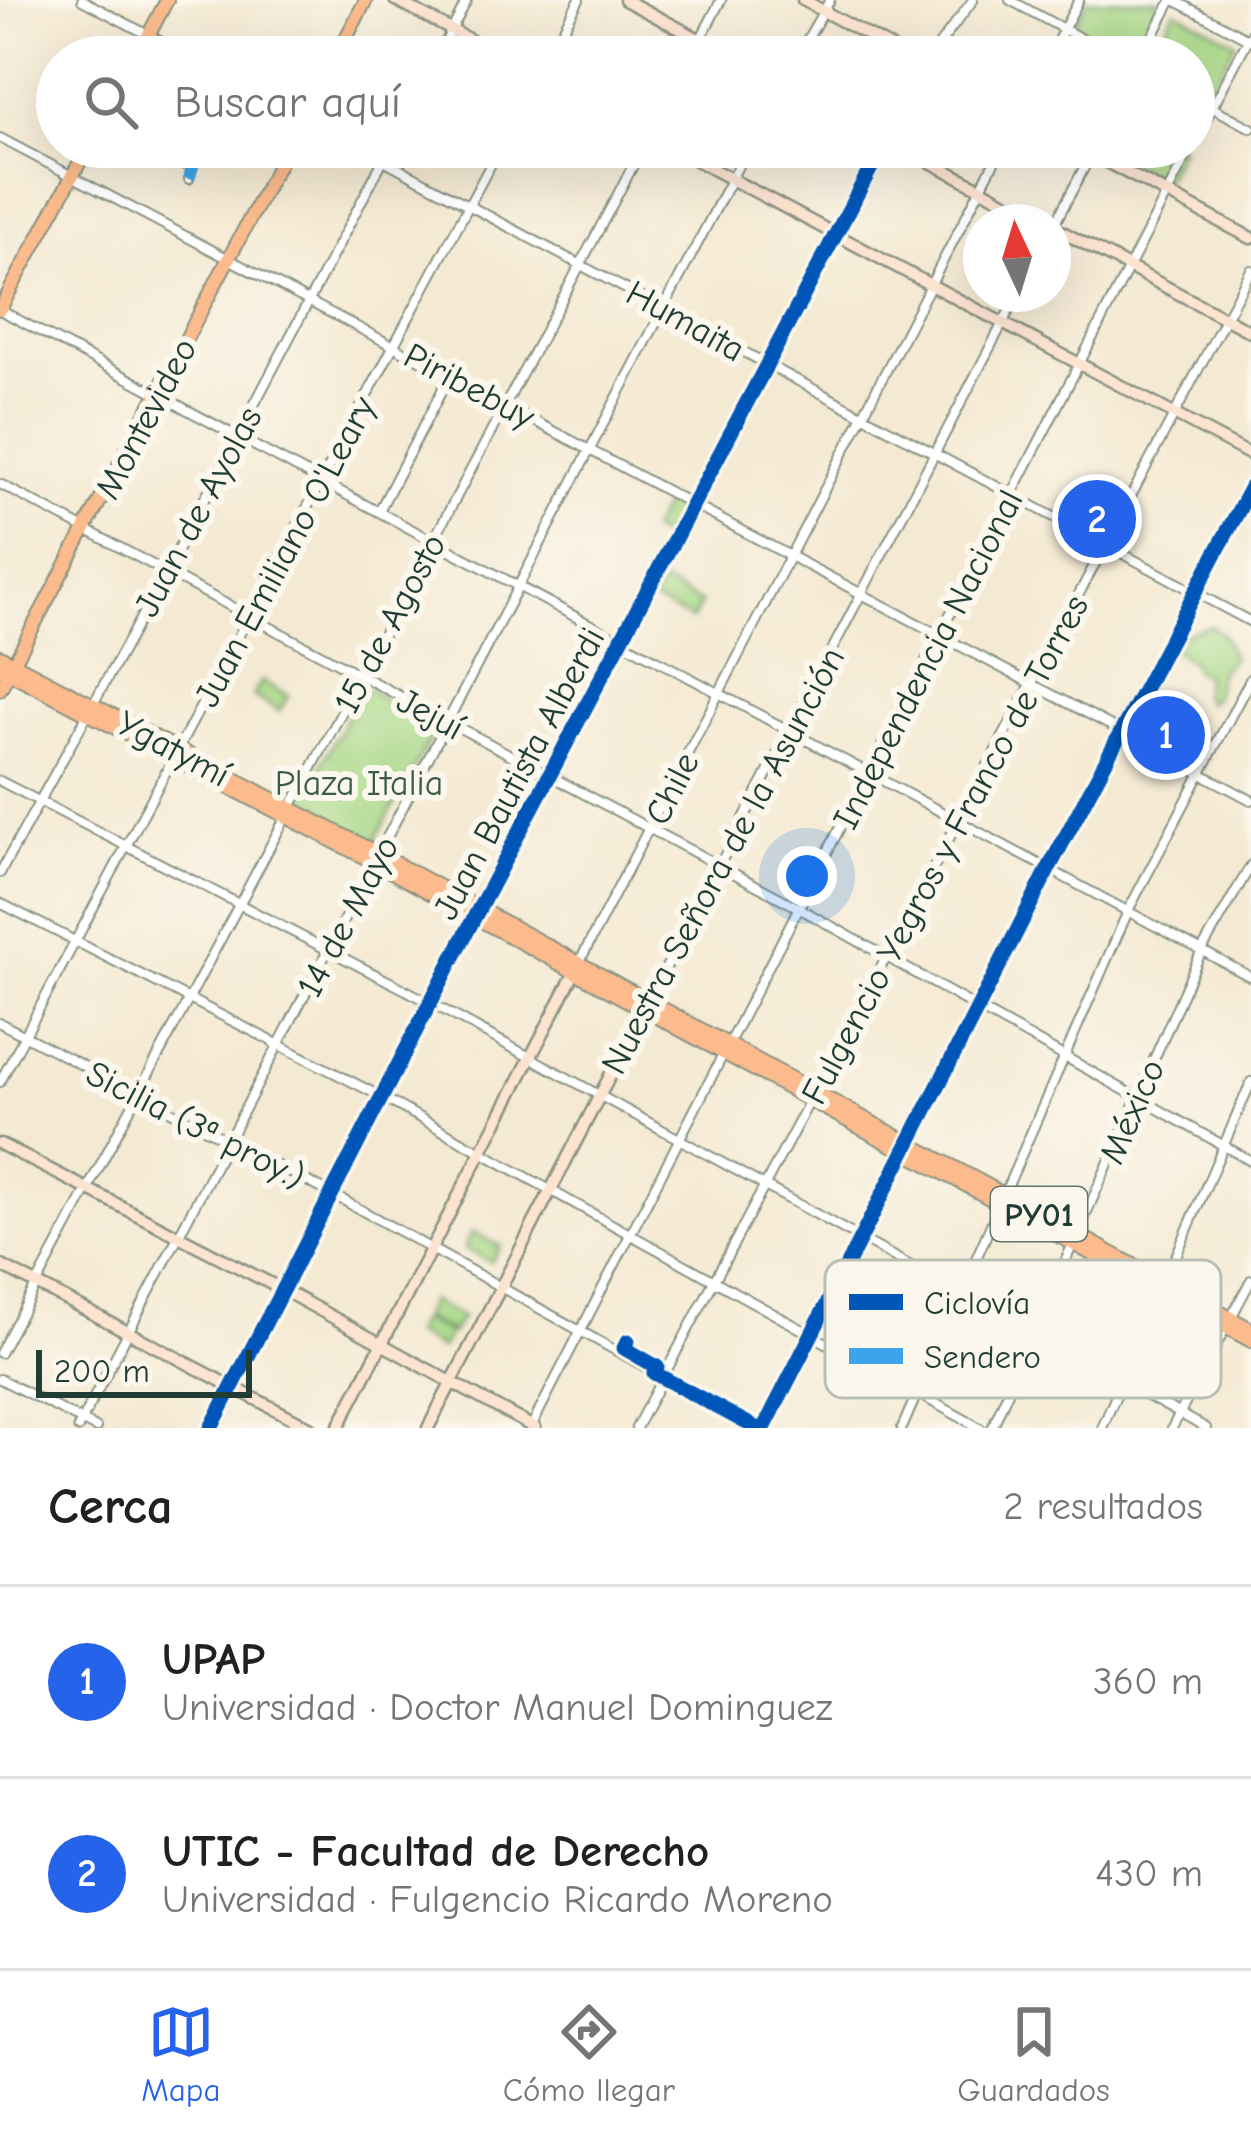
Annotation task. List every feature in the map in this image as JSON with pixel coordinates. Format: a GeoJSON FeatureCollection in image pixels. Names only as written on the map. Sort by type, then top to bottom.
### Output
{"type":"FeatureCollection","features":[{"type":"Feature","properties":{"kind":"main road"},"geometry":{"type":"LineString","coordinates":[[148,35],[167,0]]}},
{"type":"Feature","properties":{"kind":"main road"},"geometry":{"type":"LineString","coordinates":[[347,36],[366,0]]}},
{"type":"Feature","properties":{"kind":"main road"},"geometry":{"type":"LineString","coordinates":[[0,309],[76,168]]}},
{"type":"Feature","properties":{"kind":"main road","name":"Montevideo"},"geometry":{"type":"LineString","coordinates":[[0,688],[277,168]]}},
{"type":"Feature","properties":{"kind":"main road","name":"Ygatymí"},"geometry":{"type":"LineString","coordinates":[[0,656],[8,668],[377,858],[725,1050]]}},
{"type":"Feature","properties":{"kind":"main road","name":"PY01"},"geometry":{"type":"LineString","coordinates":[[725,1050],[1111,1260]]}},
{"type":"Feature","properties":{"kind":"main road","name":"PY01"},"geometry":{"type":"LineString","coordinates":[[1221,1319],[1251,1342]]}},
{"type":"Feature","properties":{"kind":"main road","name":"PY01"},"geometry":{"type":"LineString","coordinates":[[1228,1323],[1251,1329]]}},
{"type":"Feature","properties":{"kind":"street"},"geometry":{"type":"LineString","coordinates":[[82,0],[148,35]]}},
{"type":"Feature","properties":{"kind":"street"},"geometry":{"type":"LineString","coordinates":[[394,0],[463,36]]}},
{"type":"Feature","properties":{"kind":"street"},"geometry":{"type":"LineString","coordinates":[[449,36],[467,0]]}},
{"type":"Feature","properties":{"kind":"street"},"geometry":{"type":"LineString","coordinates":[[559,36],[579,0]]}},
{"type":"Feature","properties":{"kind":"street"},"geometry":{"type":"LineString","coordinates":[[625,0],[692,36]]}},
{"type":"Feature","properties":{"kind":"street"},"geometry":{"type":"LineString","coordinates":[[702,36],[721,0]]}},
{"type":"Feature","properties":{"kind":"street"},"geometry":{"type":"LineString","coordinates":[[802,0],[826,5],[875,36]]}},
{"type":"Feature","properties":{"kind":"street"},"geometry":{"type":"LineString","coordinates":[[946,36],[973,0]]}},
{"type":"Feature","properties":{"kind":"street"},"geometry":{"type":"LineString","coordinates":[[1010,0],[1076,36]]}},
{"type":"Feature","properties":{"kind":"street"},"geometry":{"type":"LineString","coordinates":[[1060,36],[1078,0]]}},
{"type":"Feature","properties":{"kind":"street"},"geometry":{"type":"LineString","coordinates":[[1153,36],[1173,0],[1250,38]]}},
{"type":"Feature","properties":{"kind":"street"},"geometry":{"type":"LineString","coordinates":[[809,36],[826,5]]}},
{"type":"Feature","properties":{"kind":"street","name":"Independencia Nacional"},"geometry":{"type":"LineString","coordinates":[[1215,103],[1250,38]]}},
{"type":"Feature","properties":{"kind":"street"},"geometry":{"type":"LineString","coordinates":[[1215,108],[1251,128]]}},
{"type":"Feature","properties":{"kind":"street","name":"Piribebuy"},"geometry":{"type":"LineString","coordinates":[[0,138],[36,157]]}},
{"type":"Feature","properties":{"kind":"street","name":"Piribebuy"},"geometry":{"type":"LineString","coordinates":[[57,168],[1251,800]]}},
{"type":"Feature","properties":{"kind":"street"},"geometry":{"type":"LineString","coordinates":[[189,179],[192,168]]}},
{"type":"Feature","properties":{"kind":"street","name":"Juan de Ayolas"},"geometry":{"type":"LineString","coordinates":[[0,873],[166,572],[379,168]]}},
{"type":"Feature","properties":{"kind":"street","name":"Humaita"},"geometry":{"type":"LineString","coordinates":[[398,168],[1251,622]]}},
{"type":"Feature","properties":{"kind":"street","name":"Juan Emiliano O'Leary"},"geometry":{"type":"LineString","coordinates":[[0,1082],[489,168]]}},
{"type":"Feature","properties":{"kind":"street","name":"15 de Agosto"},"geometry":{"type":"LineString","coordinates":[[0,1353],[632,168]]}},
{"type":"Feature","properties":{"kind":"street"},"geometry":{"type":"LineString","coordinates":[[710,168],[1251,455]]}},
{"type":"Feature","properties":{"kind":"street","name":"14 de Mayo"},"geometry":{"type":"LineString","coordinates":[[79,1424],[737,168]]}},
{"type":"Feature","properties":{"kind":"street","name":"Juan Bautista Alberdi"},"geometry":{"type":"LineString","coordinates":[[211,1428],[871,168]]}},
{"type":"Feature","properties":{"kind":"street"},"geometry":{"type":"LineString","coordinates":[[942,168],[1010,204]]}},
{"type":"Feature","properties":{"kind":"street","name":"Chile"},"geometry":{"type":"LineString","coordinates":[[338,1428],[991,168]]}},
{"type":"Feature","properties":{"kind":"street"},"geometry":{"type":"LineString","coordinates":[[1065,204],[1084,168]]}},
{"type":"Feature","properties":{"kind":"street"},"geometry":{"type":"LineString","coordinates":[[1122,168],[1251,238]]}},
{"type":"Feature","properties":{"kind":"street","name":"Independencia Nacional"},"geometry":{"type":"LineString","coordinates":[[532,1427],[1181,168]]}},
{"type":"Feature","properties":{"kind":"street"},"geometry":{"type":"LineString","coordinates":[[1071,237],[1251,332]]}},
{"type":"Feature","properties":{"kind":"street","name":"Fulgencio Yegros y Franco de Torres"},"geometry":{"type":"LineString","coordinates":[[636,1428],[1251,270]]}},
{"type":"Feature","properties":{"kind":"street"},"geometry":{"type":"LineString","coordinates":[[0,309],[1251,977]]}},
{"type":"Feature","properties":{"kind":"street","name":"Nuestra Señora de la Asunción"},"geometry":{"type":"LineString","coordinates":[[428,1428],[1009,312]]}},
{"type":"Feature","properties":{"kind":"street"},"geometry":{"type":"LineString","coordinates":[[379,511],[450,375]]}},
{"type":"Feature","properties":{"kind":"street","name":"Jejuí"},"geometry":{"type":"LineString","coordinates":[[0,484],[799,908],[1251,1161]]}},
{"type":"Feature","properties":{"kind":"street"},"geometry":{"type":"LineString","coordinates":[[854,1260],[1052,870],[1251,496]]}},
{"type":"Feature","properties":{"kind":"street"},"geometry":{"type":"LineString","coordinates":[[978,1260],[1129,909],[1251,678]]}},
{"type":"Feature","properties":{"kind":"street"},"geometry":{"type":"LineString","coordinates":[[0,781],[329,949],[897,1260]]}},
{"type":"Feature","properties":{"kind":"street","name":"México"},"geometry":{"type":"LineString","coordinates":[[1066,1260],[1202,950],[1251,865]]}},
{"type":"Feature","properties":{"kind":"street"},"geometry":{"type":"LineString","coordinates":[[0,903],[382,1097],[825,1340]]}},
{"type":"Feature","properties":{"kind":"street","name":"Sicilia (3ª proy.)"},"geometry":{"type":"LineString","coordinates":[[0,1023],[332,1194],[756,1428]]}},
{"type":"Feature","properties":{"kind":"street"},"geometry":{"type":"LineString","coordinates":[[1175,1260],[1251,1082]]}},
{"type":"Feature","properties":{"kind":"street"},"geometry":{"type":"LineString","coordinates":[[0,1144],[283,1289],[532,1427]]}},
{"type":"Feature","properties":{"kind":"street"},"geometry":{"type":"LineString","coordinates":[[0,1265],[311,1428]]}},
{"type":"Feature","properties":{"kind":"street"},"geometry":{"type":"LineString","coordinates":[[1221,1336],[1251,1280]]}},
{"type":"Feature","properties":{"kind":"street"},"geometry":{"type":"LineString","coordinates":[[767,1428],[825,1315]]}},
{"type":"Feature","properties":{"kind":"street"},"geometry":{"type":"LineString","coordinates":[[0,1379],[79,1424],[95,1428]]}},
{"type":"Feature","properties":{"kind":"street"},"geometry":{"type":"LineString","coordinates":[[902,1428],[916,1398]]}},
{"type":"Feature","properties":{"kind":"street"},"geometry":{"type":"LineString","coordinates":[[929,1398],[980,1428]]}},
{"type":"Feature","properties":{"kind":"street","name":"México"},"geometry":{"type":"LineString","coordinates":[[992,1428],[1005,1398]]}},
{"type":"Feature","properties":{"kind":"street"},"geometry":{"type":"LineString","coordinates":[[1102,1428],[1115,1398]]}},
{"type":"Feature","properties":{"kind":"street"},"geometry":{"type":"LineString","coordinates":[[1151,1398],[1206,1428]]}},
{"type":"Feature","properties":{"kind":"street"},"geometry":{"type":"LineString","coordinates":[[1172,1428],[1188,1398]]}},
{"type":"Feature","properties":{"kind":"green space"},"geometry":{"type":"Polygon","coordinates":[[[1088,0],[1160,2],[1141,36],[1095,36],[1074,25],[1088,0]]]}},
{"type":"Feature","properties":{"kind":"green space"},"geometry":{"type":"Polygon","coordinates":[[[1175,10],[1236,42],[1215,82],[1215,36],[1161,36],[1175,10]]]}},
{"type":"Feature","properties":{"kind":"green space"},"geometry":{"type":"Polygon","coordinates":[[[1140,168],[1170,168],[1163,181],[1140,168]]]}},
{"type":"Feature","properties":{"kind":"green space"},"geometry":{"type":"Polygon","coordinates":[[[667,499],[683,509],[666,539],[650,531],[667,499]]]}},
{"type":"Feature","properties":{"kind":"green space"},"geometry":{"type":"Polygon","coordinates":[[[662,583],[701,603],[692,620],[653,601],[662,583]]]}},
{"type":"Feature","properties":{"kind":"green space"},"geometry":{"type":"Polygon","coordinates":[[[1210,626],[1221,633],[1233,657],[1219,673],[1214,697],[1207,703],[1202,696],[1206,676],[1173,649],[1174,637],[1210,626]]]}},
{"type":"Feature","properties":{"kind":"green space"},"geometry":{"type":"Polygon","coordinates":[[[262,681],[288,696],[279,711],[253,696],[262,681]]]}},
{"type":"Feature","properties":{"kind":"green space","name":"Plaza Italia"},"geometry":{"type":"Polygon","coordinates":[[[363,687],[437,727],[374,842],[301,802],[363,687]]]}},
{"type":"Feature","properties":{"kind":"green space"},"geometry":{"type":"Polygon","coordinates":[[[472,1232],[500,1246],[491,1262],[464,1248],[472,1232]]]}},
{"type":"Feature","properties":{"kind":"green space"},"geometry":{"type":"Polygon","coordinates":[[[430,1301],[461,1317],[452,1333],[422,1317],[430,1301]]]}},
{"type":"Feature","properties":{"kind":"green space"},"geometry":{"type":"Polygon","coordinates":[[[421,1319],[449,1333],[441,1349],[413,1334],[421,1319]]]}},
{"type":"Feature","properties":{"kind":"marked path"},"geometry":{"type":"LineString","coordinates":[[189,179],[192,168]]}},
{"type":"Feature","properties":{"kind":"cycle path"},"geometry":{"type":"LineString","coordinates":[[211,1428],[474,918],[871,168]]}},
{"type":"Feature","properties":{"kind":"cycle path"},"geometry":{"type":"LineString","coordinates":[[850,1260],[1049,868],[1251,487]]}},
{"type":"Feature","properties":{"kind":"cycle path"},"geometry":{"type":"LineString","coordinates":[[764,1428],[825,1308]]}},
{"type":"Feature","properties":{"kind":"cycle path"},"geometry":{"type":"LineString","coordinates":[[628,1341],[624,1348],[657,1367],[654,1373],[756,1428]]}},
{"type":"Feature","properties":{"kind":"place","name":"UTIC - Facultad de Derecho"},"geometry":{"type":"Point","coordinates":[1097,519]}},
{"type":"Feature","properties":{"kind":"place","name":"UPAP"},"geometry":{"type":"Point","coordinates":[1166,735]}}]}
